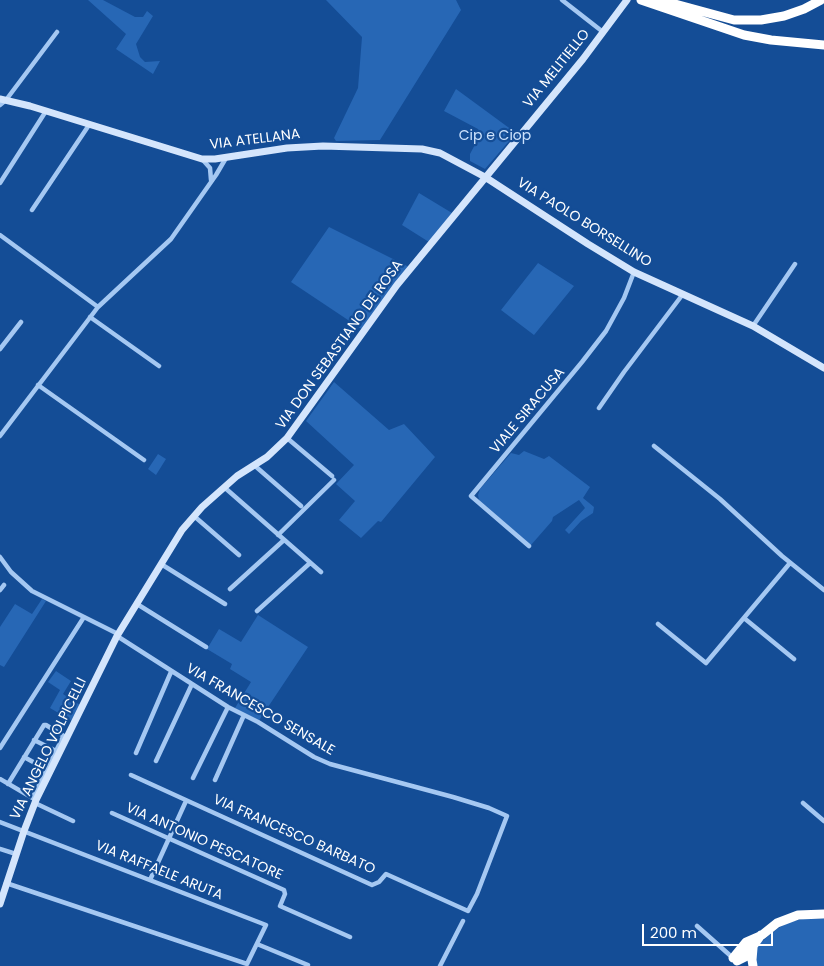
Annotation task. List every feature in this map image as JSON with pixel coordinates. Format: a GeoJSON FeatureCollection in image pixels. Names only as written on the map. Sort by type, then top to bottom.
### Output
{"type":"FeatureCollection","features":[{"type":"Feature","properties":{"kind":"highway"},"geometry":{"type":"LineString","coordinates":[[641,0],[744,35],[771,40],[824,45]]}},
{"type":"Feature","properties":{"kind":"highway"},"geometry":{"type":"LineString","coordinates":[[660,0],[734,20],[761,20],[784,16],[804,9],[821,0]]}},
{"type":"Feature","properties":{"kind":"highway"},"geometry":{"type":"LineString","coordinates":[[762,935],[745,957],[737,962],[736,952],[746,942],[762,935],[777,923],[798,915],[824,914]]}},
{"type":"Feature","properties":{"kind":"highway"},"geometry":{"type":"LineString","coordinates":[[753,948],[753,966]]}},
{"type":"Feature","properties":{"kind":"street"},"geometry":{"type":"LineString","coordinates":[[562,0],[603,32]]}},
{"type":"Feature","properties":{"kind":"street","name":"VIA MELITIELLO"},"geometry":{"type":"LineString","coordinates":[[485,177],[627,0]]}},
{"type":"Feature","properties":{"kind":"street"},"geometry":{"type":"LineString","coordinates":[[2,101],[57,32]]}},
{"type":"Feature","properties":{"kind":"street","name":"VIA ATELLANA"},"geometry":{"type":"LineString","coordinates":[[2,101],[46,110],[89,125],[202,158],[226,158],[287,148],[317,146],[422,149],[440,153],[454,159],[485,177]]}},
{"type":"Feature","properties":{"kind":"street"},"geometry":{"type":"LineString","coordinates":[[0,183],[46,110]]}},
{"type":"Feature","properties":{"kind":"street"},"geometry":{"type":"LineString","coordinates":[[32,210],[89,125]]}},
{"type":"Feature","properties":{"kind":"street"},"geometry":{"type":"LineString","coordinates":[[202,158],[210,168],[211,180]]}},
{"type":"Feature","properties":{"kind":"street"},"geometry":{"type":"LineString","coordinates":[[0,436],[98,307],[171,239],[226,158]]}},
{"type":"Feature","properties":{"kind":"street","name":"VIA PAOLO BORSELLINO"},"geometry":{"type":"LineString","coordinates":[[485,177],[634,272],[753,326],[824,368]]}},
{"type":"Feature","properties":{"kind":"street","name":"VIA DON SEBASTIANO DE ROSA"},"geometry":{"type":"LineString","coordinates":[[118,635],[182,530],[194,516],[241,472],[276,450],[288,438],[397,285],[485,177]]}},
{"type":"Feature","properties":{"kind":"street"},"geometry":{"type":"LineString","coordinates":[[0,235],[98,307]]}},
{"type":"Feature","properties":{"kind":"street"},"geometry":{"type":"LineString","coordinates":[[753,326],[795,264]]}},
{"type":"Feature","properties":{"kind":"street","name":"VIALE SIRACUSA"},"geometry":{"type":"LineString","coordinates":[[529,546],[471,496],[606,331],[624,298],[634,272]]}},
{"type":"Feature","properties":{"kind":"street"},"geometry":{"type":"LineString","coordinates":[[599,408],[683,294]]}},
{"type":"Feature","properties":{"kind":"street"},"geometry":{"type":"LineString","coordinates":[[90,317],[159,366]]}},
{"type":"Feature","properties":{"kind":"street"},"geometry":{"type":"LineString","coordinates":[[0,349],[20,322]]}},
{"type":"Feature","properties":{"kind":"street"},"geometry":{"type":"LineString","coordinates":[[38,385],[144,460]]}},
{"type":"Feature","properties":{"kind":"street"},"geometry":{"type":"LineString","coordinates":[[278,535],[333,478],[288,438]]}},
{"type":"Feature","properties":{"kind":"street"},"geometry":{"type":"LineString","coordinates":[[654,446],[720,499],[790,563],[824,590]]}},
{"type":"Feature","properties":{"kind":"street"},"geometry":{"type":"LineString","coordinates":[[254,465],[301,506]]}},
{"type":"Feature","properties":{"kind":"street"},"geometry":{"type":"LineString","coordinates":[[224,488],[321,572]]}},
{"type":"Feature","properties":{"kind":"street"},"geometry":{"type":"LineString","coordinates":[[194,516],[239,555]]}},
{"type":"Feature","properties":{"kind":"street"},"geometry":{"type":"LineString","coordinates":[[230,589],[284,540]]}},
{"type":"Feature","properties":{"kind":"street","name":"VIA FRANCESCO SENSALE"},"geometry":{"type":"LineString","coordinates":[[0,557],[11,572],[32,591],[118,635],[171,672],[303,751],[330,764],[490,808],[507,816],[504,824]]}},
{"type":"Feature","properties":{"kind":"street"},"geometry":{"type":"LineString","coordinates":[[258,611],[310,563]]}},
{"type":"Feature","properties":{"kind":"street"},"geometry":{"type":"LineString","coordinates":[[658,624],[705,663],[790,563]]}},
{"type":"Feature","properties":{"kind":"street"},"geometry":{"type":"LineString","coordinates":[[162,564],[224,604]]}},
{"type":"Feature","properties":{"kind":"street"},"geometry":{"type":"LineString","coordinates":[[0,590],[4,585]]}},
{"type":"Feature","properties":{"kind":"street"},"geometry":{"type":"LineString","coordinates":[[137,604],[206,647]]}},
{"type":"Feature","properties":{"kind":"street"},"geometry":{"type":"LineString","coordinates":[[0,748],[84,617]]}},
{"type":"Feature","properties":{"kind":"street"},"geometry":{"type":"LineString","coordinates":[[744,618],[794,659]]}},
{"type":"Feature","properties":{"kind":"street","name":"VIA ANGELO VOLPICELLI"},"geometry":{"type":"LineString","coordinates":[[0,904],[35,799],[118,635]]}},
{"type":"Feature","properties":{"kind":"street"},"geometry":{"type":"LineString","coordinates":[[136,753],[171,672]]}},
{"type":"Feature","properties":{"kind":"street"},"geometry":{"type":"LineString","coordinates":[[156,761],[192,684]]}},
{"type":"Feature","properties":{"kind":"street"},"geometry":{"type":"LineString","coordinates":[[193,778],[228,707]]}},
{"type":"Feature","properties":{"kind":"street"},"geometry":{"type":"LineString","coordinates":[[214,780],[244,715]]}},
{"type":"Feature","properties":{"kind":"street"},"geometry":{"type":"LineString","coordinates":[[8,784],[34,740],[44,725],[46,725],[66,737],[46,769],[35,799]]}},
{"type":"Feature","properties":{"kind":"street"},"geometry":{"type":"LineString","coordinates":[[34,740],[56,751]]}},
{"type":"Feature","properties":{"kind":"street"},"geometry":{"type":"LineString","coordinates":[[24,757],[46,769]]}},
{"type":"Feature","properties":{"kind":"street","name":"VIA FRANCESCO BARBATO"},"geometry":{"type":"LineString","coordinates":[[131,775],[372,885],[379,882],[386,874],[468,911],[504,824]]}},
{"type":"Feature","properties":{"kind":"street"},"geometry":{"type":"LineString","coordinates":[[0,779],[73,821]]}},
{"type":"Feature","properties":{"kind":"street"},"geometry":{"type":"LineString","coordinates":[[150,880],[186,801]]}},
{"type":"Feature","properties":{"kind":"street"},"geometry":{"type":"LineString","coordinates":[[803,803],[824,821]]}},
{"type":"Feature","properties":{"kind":"street","name":"VIA ANTONIO PESCATORE"},"geometry":{"type":"LineString","coordinates":[[112,813],[284,890],[285,894],[280,906],[350,937]]}},
{"type":"Feature","properties":{"kind":"street","name":"VIA RAFFAELE ARUTA"},"geometry":{"type":"LineString","coordinates":[[0,822],[266,925],[257,944]]}},
{"type":"Feature","properties":{"kind":"street"},"geometry":{"type":"LineString","coordinates":[[0,849],[16,854]]}},
{"type":"Feature","properties":{"kind":"street"},"geometry":{"type":"LineString","coordinates":[[6,883],[247,964],[257,944],[308,965]]}},
{"type":"Feature","properties":{"kind":"street"},"geometry":{"type":"LineString","coordinates":[[440,966],[463,921]]}},
{"type":"Feature","properties":{"kind":"street"},"geometry":{"type":"LineString","coordinates":[[697,926],[737,962]]}},
{"type":"Feature","properties":{"kind":"green space"},"geometry":{"type":"Polygon","coordinates":[[[88,0],[103,0],[135,17],[143,17],[147,11],[153,16],[136,44],[140,57],[145,62],[160,61],[153,74],[116,49],[126,34],[88,0]]]}},
{"type":"Feature","properties":{"kind":"green space"},"geometry":{"type":"Polygon","coordinates":[[[326,0],[456,0],[461,10],[380,140],[336,141],[334,138],[358,88],[362,37],[326,0]]]}},
{"type":"Feature","properties":{"kind":"green space","name":"Cip e Ciop"},"geometry":{"type":"Polygon","coordinates":[[[456,89],[516,133],[485,169],[470,161],[470,154],[480,135],[478,129],[444,111],[456,89]]]}},
{"type":"Feature","properties":{"kind":"green space"},"geometry":{"type":"Polygon","coordinates":[[[419,193],[452,213],[429,242],[402,225],[419,193]]]}},
{"type":"Feature","properties":{"kind":"green space"},"geometry":{"type":"Polygon","coordinates":[[[329,227],[409,267],[363,330],[291,282],[329,227]]]}},
{"type":"Feature","properties":{"kind":"green space"},"geometry":{"type":"Polygon","coordinates":[[[538,263],[574,286],[534,335],[501,310],[538,263]]]}},
{"type":"Feature","properties":{"kind":"green space"},"geometry":{"type":"Polygon","coordinates":[[[334,382],[389,430],[404,424],[435,457],[381,522],[378,521],[361,538],[339,520],[355,501],[336,484],[354,465],[306,421],[334,382]]]}},
{"type":"Feature","properties":{"kind":"green space"},"geometry":{"type":"Polygon","coordinates":[[[524,451],[544,459],[549,456],[590,487],[583,498],[594,507],[593,513],[581,521],[569,534],[565,530],[585,508],[579,500],[553,517],[552,521],[531,545],[479,500],[480,489],[511,453],[519,455],[524,451]]]}},
{"type":"Feature","properties":{"kind":"green space"},"geometry":{"type":"Polygon","coordinates":[[[158,454],[166,459],[156,475],[148,469],[158,454]]]}},
{"type":"Feature","properties":{"kind":"green space"},"geometry":{"type":"Polygon","coordinates":[[[42,599],[46,601],[4,667],[0,665],[0,627],[15,604],[32,614],[42,599]]]}},
{"type":"Feature","properties":{"kind":"green space"},"geometry":{"type":"Polygon","coordinates":[[[258,615],[308,647],[258,722],[235,708],[251,682],[230,669],[232,664],[207,649],[219,629],[241,642],[258,615]]]}},
{"type":"Feature","properties":{"kind":"green space"},"geometry":{"type":"Polygon","coordinates":[[[56,671],[71,681],[63,694],[80,705],[72,721],[50,708],[60,690],[48,682],[56,671]]]}},
{"type":"Feature","properties":{"kind":"green space"},"geometry":{"type":"Polygon","coordinates":[[[803,919],[824,919],[824,966],[756,966],[755,950],[759,944],[789,922],[803,919]]]}}]}
